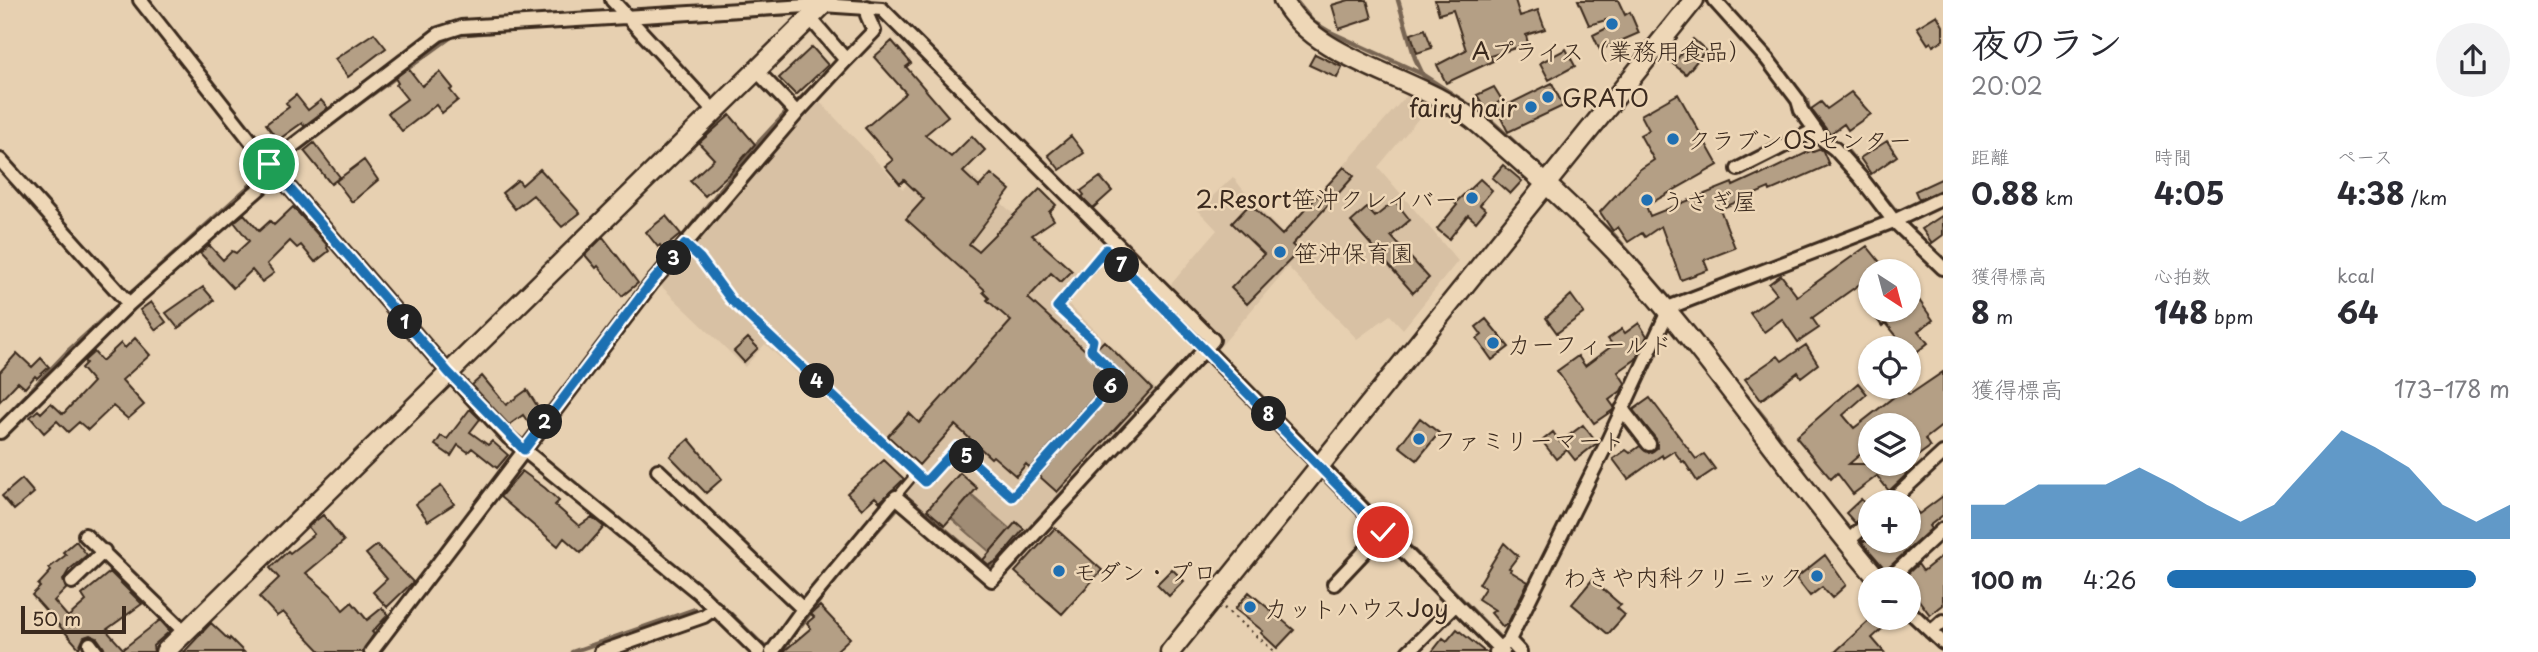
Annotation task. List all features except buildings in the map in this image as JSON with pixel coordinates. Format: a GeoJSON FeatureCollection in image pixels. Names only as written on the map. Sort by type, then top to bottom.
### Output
{"type":"FeatureCollection","features":[{"type":"Feature","properties":{"kind":"street"},"geometry":{"type":"LineString","coordinates":[[140,0],[273,168],[449,373],[521,448],[715,608],[759,652]]}},
{"type":"Feature","properties":{"kind":"street"},"geometry":{"type":"LineString","coordinates":[[612,0],[712,109]]}},
{"type":"Feature","properties":{"kind":"street"},"geometry":{"type":"LineString","coordinates":[[1283,0],[1298,23],[1325,44],[1459,108],[1612,248],[1667,312],[1868,567]]}},
{"type":"Feature","properties":{"kind":"street"},"geometry":{"type":"LineString","coordinates":[[1170,652],[1694,0]]}},
{"type":"Feature","properties":{"kind":"street"},"geometry":{"type":"LineString","coordinates":[[1714,0],[1767,59],[1798,100],[1801,110],[1815,130],[1943,268]]}},
{"type":"Feature","properties":{"kind":"street"},"geometry":{"type":"LineString","coordinates":[[820,8],[843,57]]}},
{"type":"Feature","properties":{"kind":"street"},"geometry":{"type":"LineString","coordinates":[[165,652],[181,628],[449,373],[712,109],[757,71],[820,8]]}},
{"type":"Feature","properties":{"kind":"street"},"geometry":{"type":"LineString","coordinates":[[0,432],[129,304],[273,168],[439,34],[461,27],[820,8],[867,11],[882,9],[1213,340],[992,580],[900,500],[803,609],[772,652]]}},
{"type":"Feature","properties":{"kind":"street"},"geometry":{"type":"LineString","coordinates":[[371,652],[521,448],[650,284],[843,57],[874,31],[867,11]]}},
{"type":"Feature","properties":{"kind":"street"},"geometry":{"type":"LineString","coordinates":[[757,71],[797,113]]}},
{"type":"Feature","properties":{"kind":"street"},"geometry":{"type":"LineString","coordinates":[[1738,169],[1815,130]]}},
{"type":"Feature","properties":{"kind":"street"},"geometry":{"type":"LineString","coordinates":[[0,160],[129,304]]}},
{"type":"Feature","properties":{"kind":"street"},"geometry":{"type":"LineString","coordinates":[[1503,647],[1622,409],[1667,312],[1677,304],[1899,218],[1943,198]]}},
{"type":"Feature","properties":{"kind":"street"},"geometry":{"type":"LineString","coordinates":[[1201,353],[1320,465],[1455,605],[1503,647],[1521,652]]}},
{"type":"Feature","properties":{"kind":"street"},"geometry":{"type":"LineString","coordinates":[[1622,409],[1649,444]]}},
{"type":"Feature","properties":{"kind":"street"},"geometry":{"type":"LineString","coordinates":[[1902,490],[1943,453]]}},
{"type":"Feature","properties":{"kind":"street"},"geometry":{"type":"LineString","coordinates":[[658,470],[803,609]]}},
{"type":"Feature","properties":{"kind":"street"},"geometry":{"type":"LineString","coordinates":[[1901,567],[1943,529]]}},
{"type":"Feature","properties":{"kind":"street"},"geometry":{"type":"LineString","coordinates":[[1334,584],[1383,532]]}},
{"type":"Feature","properties":{"kind":"street"},"geometry":{"type":"LineString","coordinates":[[1847,542],[1858,532]]}},
{"type":"Feature","properties":{"kind":"street"},"geometry":{"type":"LineString","coordinates":[[85,535],[181,628]]}},
{"type":"Feature","properties":{"kind":"street"},"geometry":{"type":"LineString","coordinates":[[72,582],[104,551]]}},
{"type":"Feature","properties":{"kind":"street"},"geometry":{"type":"LineString","coordinates":[[1408,652],[1455,605]]}},
{"type":"Feature","properties":{"kind":"street"},"geometry":{"type":"LineString","coordinates":[[601,652],[704,615],[715,608]]}},
{"type":"Feature","properties":{"kind":"street"},"geometry":{"type":"LineString","coordinates":[[1931,632],[1943,621]]}},
{"type":"Feature","properties":{"kind":"street"},"geometry":{"type":"LineString","coordinates":[[1921,622],[1943,643]]}},
{"type":"Feature","properties":{"kind":"lane"},"geometry":{"type":"LineString","coordinates":[[685,244],[700,258],[731,300],[925,482],[957,447],[1012,497],[1119,378],[1091,350],[1093,340],[1057,307],[1106,249],[1201,353]]}},
{"type":"Feature","properties":{"kind":"lane"},"geometry":{"type":"LineString","coordinates":[[900,500],[916,473]]}},
{"type":"Feature","properties":{"kind":"path"},"geometry":{"type":"LineString","coordinates":[[1213,598],[1275,652]]}},
{"type":"Feature","properties":{"kind":"shaded area"},"geometry":{"type":"Polygon","coordinates":[[[1407,95],[1429,106],[1378,167],[1458,261],[1403,329],[1390,315],[1357,339],[1288,267],[1221,346],[1167,289],[1217,230],[1198,210],[1233,177],[1301,252],[1298,256],[1302,251],[1284,232],[1407,95]]]}},
{"type":"Feature","properties":{"kind":"shaded area"},"geometry":{"type":"Polygon","coordinates":[[[820,102],[903,189],[939,144],[1077,274],[1059,295],[1156,389],[995,564],[988,564],[905,494],[915,481],[765,344],[745,367],[659,284],[681,264],[749,180],[820,102]]]}},
{"type":"Feature","properties":{"kind":"shaded area"},"geometry":{"type":"Polygon","coordinates":[[[971,495],[1010,529],[990,552],[951,518],[971,495]]]}},
{"type":"Feature","properties":{"kind":"waterway"},"geometry":{"type":"LineString","coordinates":[[1295,0],[1313,22],[1328,31],[1422,74]]}},
{"type":"Feature","properties":{"kind":"waterway"},"geometry":{"type":"LineString","coordinates":[[1398,0],[1415,58],[1423,75],[1486,116],[1525,152]]}},
{"type":"Feature","properties":{"kind":"waterway"},"geometry":{"type":"LineString","coordinates":[[646,22],[808,13]]}},
{"type":"Feature","properties":{"kind":"waterway"},"geometry":{"type":"LineString","coordinates":[[877,20],[880,16]]}},
{"type":"Feature","properties":{"kind":"waterway"},"geometry":{"type":"LineString","coordinates":[[330,125],[454,35],[555,27]]}},
{"type":"Feature","properties":{"kind":"waterway"},"geometry":{"type":"LineString","coordinates":[[797,102],[838,60]]}},
{"type":"Feature","properties":{"kind":"waterway"},"geometry":{"type":"LineString","coordinates":[[1802,95],[1807,101],[1809,112]]}},
{"type":"Feature","properties":{"kind":"waterway"},"geometry":{"type":"LineString","coordinates":[[667,256],[758,143],[785,114]]}},
{"type":"Feature","properties":{"kind":"waterway"},"geometry":{"type":"LineString","coordinates":[[1817,122],[1832,142],[1844,147],[1900,216]]}},
{"type":"Feature","properties":{"kind":"waterway"},"geometry":{"type":"LineString","coordinates":[[131,293],[266,171]]}},
{"type":"Feature","properties":{"kind":"waterway"},"geometry":{"type":"LineString","coordinates":[[1570,195],[1614,235],[1671,300]]}},
{"type":"Feature","properties":{"kind":"waterway"},"geometry":{"type":"LineString","coordinates":[[1923,240],[1943,258]]}},
{"type":"Feature","properties":{"kind":"waterway"},"geometry":{"type":"LineString","coordinates":[[1153,289],[1205,341]]}},
{"type":"Feature","properties":{"kind":"waterway"},"geometry":{"type":"LineString","coordinates":[[0,423],[68,351],[116,307]]}},
{"type":"Feature","properties":{"kind":"waterway"},"geometry":{"type":"LineString","coordinates":[[850,562],[907,497],[987,565],[996,565],[1197,348]]}},
{"type":"Feature","properties":{"kind":"waterway"},"geometry":{"type":"LineString","coordinates":[[1709,349],[1771,426],[1798,465]]}},
{"type":"Feature","properties":{"kind":"waterway"},"geometry":{"type":"LineString","coordinates":[[1201,355],[1296,451]]}},
{"type":"Feature","properties":{"kind":"waterway"},"geometry":{"type":"LineString","coordinates":[[1264,401],[1303,440]]}},
{"type":"Feature","properties":{"kind":"waterway"},"geometry":{"type":"LineString","coordinates":[[1340,476],[1503,641]]}},
{"type":"Feature","properties":{"kind":"waterway"},"geometry":{"type":"LineString","coordinates":[[1348,503],[1372,528]]}},
{"type":"Feature","properties":{"kind":"waterway"},"geometry":{"type":"LineString","coordinates":[[201,605],[297,510]]}},
{"type":"Feature","properties":{"kind":"waterway"},"geometry":{"type":"LineString","coordinates":[[1384,541],[1443,601]]}},
{"type":"Feature","properties":{"kind":"waterway"},"geometry":{"type":"LineString","coordinates":[[781,652],[844,568]]}},
{"type":"Feature","properties":{"kind":"waterway"},"geometry":{"type":"LineString","coordinates":[[720,607],[729,612],[765,647]]}},
{"type":"Feature","properties":{"kind":"waterway"},"geometry":{"type":"LineString","coordinates":[[572,652],[695,609]]}},
{"type":"Feature","properties":{"kind":"waterway"},"geometry":{"type":"LineString","coordinates":[[1921,613],[1928,619]]}},
{"type":"Feature","properties":{"kind":"waterway"},"geometry":{"type":"LineString","coordinates":[[1459,617],[1487,646]]}},
{"type":"Feature","properties":{"kind":"waterway"},"geometry":{"type":"LineString","coordinates":[[153,652],[162,643]]}},
{"type":"Feature","properties":{"kind":"place","name":"Aプライス（業務用食品）"},"geometry":{"type":"Point","coordinates":[1612,24]}},
{"type":"Feature","properties":{"kind":"place","name":"GRATO"},"geometry":{"type":"Point","coordinates":[1548,97]}},
{"type":"Feature","properties":{"kind":"place","name":"fairy hair"},"geometry":{"type":"Point","coordinates":[1531,107]}},
{"type":"Feature","properties":{"kind":"place","name":"クラブンOSセンター"},"geometry":{"type":"Point","coordinates":[1673,139]}},
{"type":"Feature","properties":{"kind":"place","name":"2.Resort笹沖クレイバー"},"geometry":{"type":"Point","coordinates":[1472,198]}},
{"type":"Feature","properties":{"kind":"place","name":"うさぎ屋"},"geometry":{"type":"Point","coordinates":[1647,200]}},
{"type":"Feature","properties":{"kind":"place","name":"笹沖保育園"},"geometry":{"type":"Point","coordinates":[1280,252]}},
{"type":"Feature","properties":{"kind":"place","name":"カーフィールド"},"geometry":{"type":"Point","coordinates":[1493,343]}},
{"type":"Feature","properties":{"kind":"place","name":"ファミリーマート"},"geometry":{"type":"Point","coordinates":[1419,439]}},
{"type":"Feature","properties":{"kind":"place","name":"モダン・プロ"},"geometry":{"type":"Point","coordinates":[1059,571]}},
{"type":"Feature","properties":{"kind":"place","name":"わきや内科クリニック"},"geometry":{"type":"Point","coordinates":[1817,576]}},
{"type":"Feature","properties":{"kind":"place","name":"カットハウスJoy"},"geometry":{"type":"Point","coordinates":[1250,607]}},
{"type":"Feature","properties":{"kind":"route"},"geometry":{"type":"LineString","coordinates":[[269,164],[449,373],[508,437],[524,450],[650,284],[666,269],[685,244],[700,258],[731,300],[925,482],[957,447],[1012,497],[1119,378],[1091,350],[1093,340],[1057,307],[1106,249],[1383,532]]}}]}
